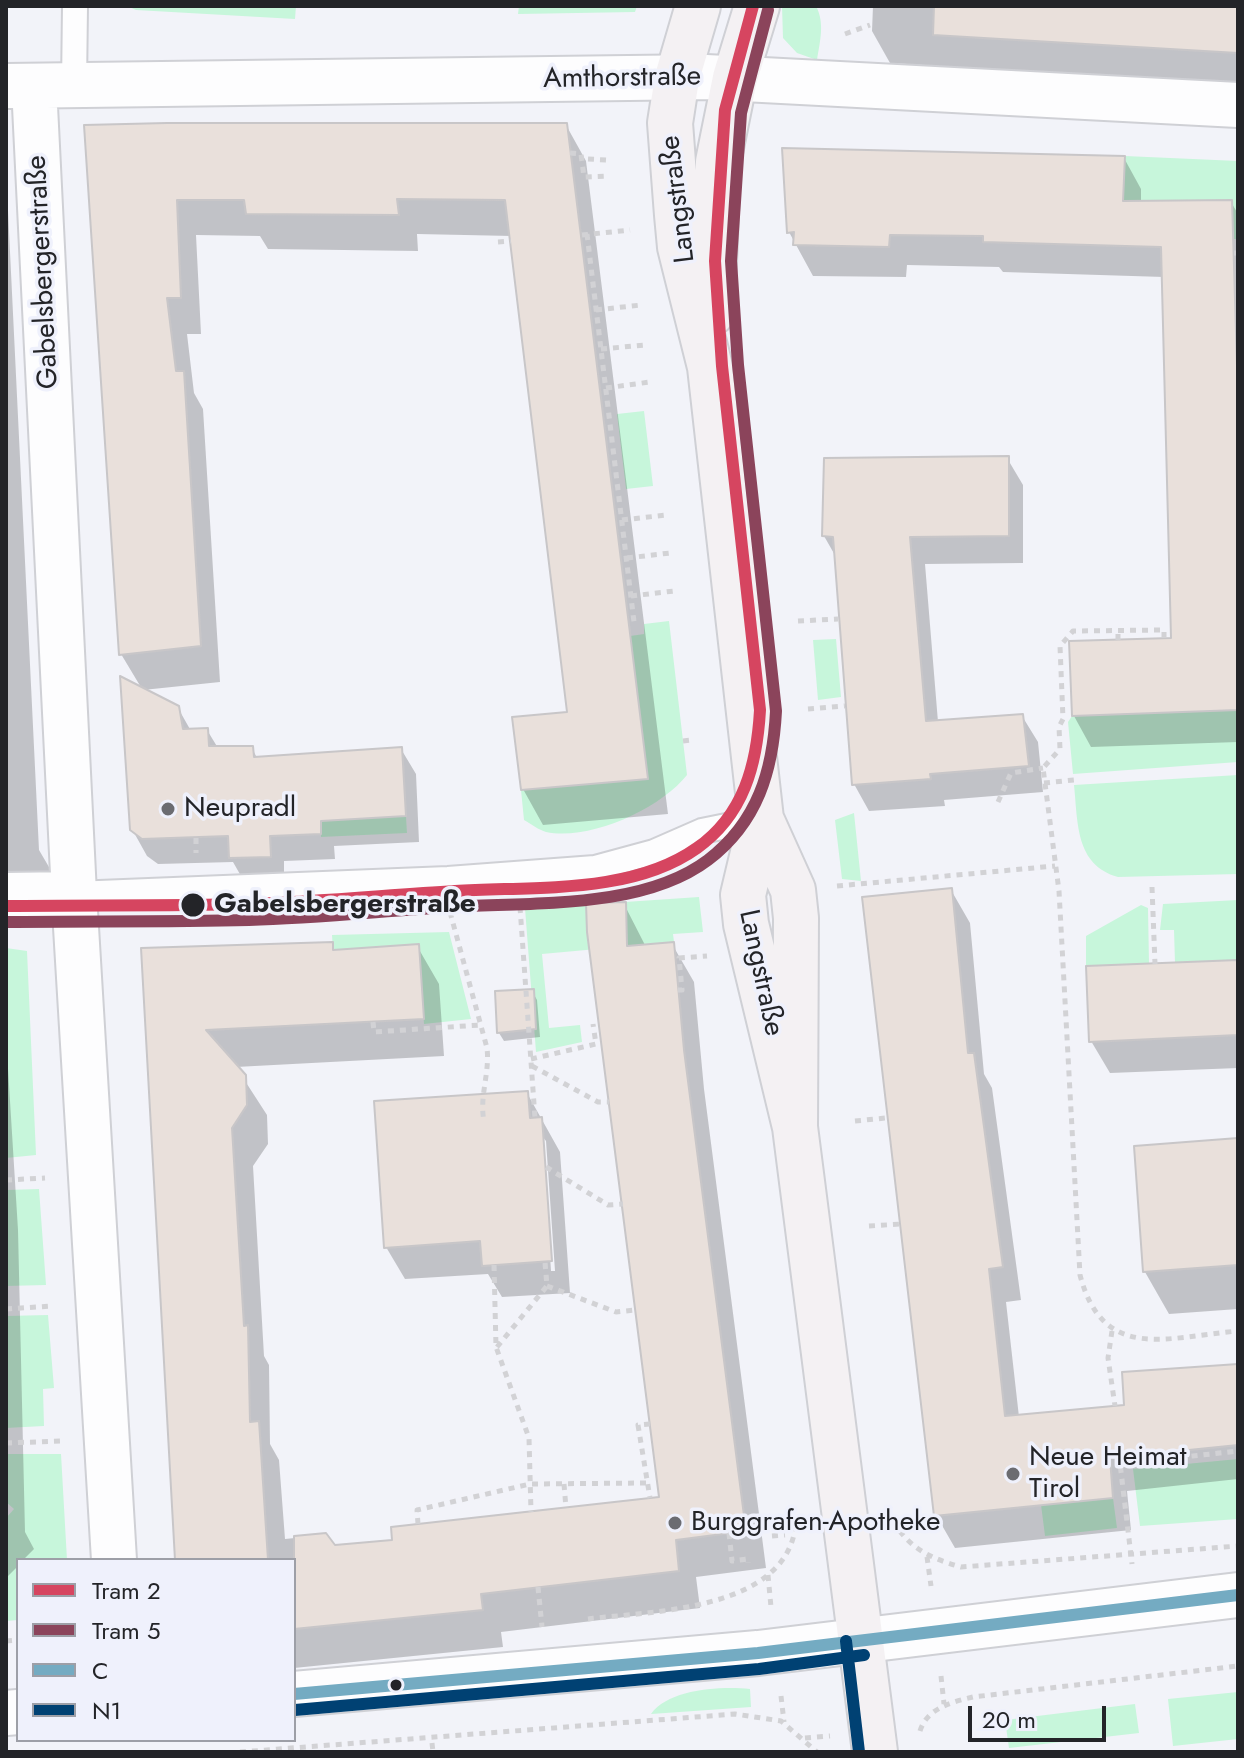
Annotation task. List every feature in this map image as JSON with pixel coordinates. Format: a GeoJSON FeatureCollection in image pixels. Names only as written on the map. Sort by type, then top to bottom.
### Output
{"type":"FeatureCollection","features":[{"type":"Feature","properties":{"kind":"street","name":"Langstraße"},"geometry":{"type":"LineString","coordinates":[[698,6],[677,78],[670,123],[680,247],[710,367],[761,819],[793,890],[796,918],[795,1127],[875,1752]]}},
{"type":"Feature","properties":{"kind":"street","name":"Langstraße"},"geometry":{"type":"LineString","coordinates":[[710,367],[718,162],[735,78],[757,6]]}},
{"type":"Feature","properties":{"kind":"street","name":"Amthorstraße"},"geometry":{"type":"LineString","coordinates":[[38,86],[735,78],[1238,105]]}},
{"type":"Feature","properties":{"kind":"street","name":"Gabelsbergerstraße"},"geometry":{"type":"LineString","coordinates":[[38,86],[74,894],[114,1558]]}},
{"type":"Feature","properties":{"kind":"street"},"geometry":{"type":"LineString","coordinates":[[6,895],[74,894]]}},
{"type":"Feature","properties":{"kind":"street"},"geometry":{"type":"LineString","coordinates":[[296,1694],[721,1656],[1238,1595]]}},
{"type":"Feature","properties":{"kind":"lane","name":"Gabelsbergerstraße"},"geometry":{"type":"LineString","coordinates":[[38,86],[75,6]]}},
{"type":"Feature","properties":{"kind":"lane"},"geometry":{"type":"LineString","coordinates":[[74,894],[448,879],[595,868],[654,852],[702,831],[761,819]]}},
{"type":"Feature","properties":{"kind":"path"},"geometry":{"type":"LineString","coordinates":[[845,34],[870,25]]}},
{"type":"Feature","properties":{"kind":"path"},"geometry":{"type":"LineString","coordinates":[[570,153],[581,154],[584,177],[608,176]]}},
{"type":"Feature","properties":{"kind":"path"},"geometry":{"type":"LineString","coordinates":[[588,159],[607,160]]}},
{"type":"Feature","properties":{"kind":"path"},"geometry":{"type":"LineString","coordinates":[[630,230],[584,234],[606,388],[604,400],[617,504],[627,558],[630,612],[634,622]]}},
{"type":"Feature","properties":{"kind":"path"},"geometry":{"type":"LineString","coordinates":[[498,242],[511,241]]}},
{"type":"Feature","properties":{"kind":"path"},"geometry":{"type":"LineString","coordinates":[[596,310],[641,305]]}},
{"type":"Feature","properties":{"kind":"path"},"geometry":{"type":"LineString","coordinates":[[601,349],[645,345]]}},
{"type":"Feature","properties":{"kind":"path"},"geometry":{"type":"LineString","coordinates":[[606,388],[650,382]]}},
{"type":"Feature","properties":{"kind":"path"},"geometry":{"type":"LineString","coordinates":[[622,520],[666,515]]}},
{"type":"Feature","properties":{"kind":"path"},"geometry":{"type":"LineString","coordinates":[[627,558],[670,553]]}},
{"type":"Feature","properties":{"kind":"path"},"geometry":{"type":"LineString","coordinates":[[631,596],[674,591]]}},
{"type":"Feature","properties":{"kind":"path"},"geometry":{"type":"LineString","coordinates":[[798,621],[838,619]]}},
{"type":"Feature","properties":{"kind":"path"},"geometry":{"type":"LineString","coordinates":[[998,802],[1011,773],[1043,768],[1060,749],[1059,727],[1063,719],[1060,646],[1073,631],[1164,630],[1164,638]]}},
{"type":"Feature","properties":{"kind":"path"},"geometry":{"type":"LineString","coordinates":[[1118,631],[1118,640]]}},
{"type":"Feature","properties":{"kind":"path"},"geometry":{"type":"LineString","coordinates":[[808,709],[845,706]]}},
{"type":"Feature","properties":{"kind":"path"},"geometry":{"type":"LineString","coordinates":[[683,741],[692,740]]}},
{"type":"Feature","properties":{"kind":"path"},"geometry":{"type":"LineString","coordinates":[[1043,768],[1055,866],[1080,1275],[1087,1302],[1112,1331],[1143,1339],[1238,1331]]}},
{"type":"Feature","properties":{"kind":"path"},"geometry":{"type":"LineString","coordinates":[[1044,783],[1074,780]]}},
{"type":"Feature","properties":{"kind":"path"},"geometry":{"type":"LineString","coordinates":[[845,880],[842,886],[1055,866]]}},
{"type":"Feature","properties":{"kind":"path"},"geometry":{"type":"LineString","coordinates":[[1152,887],[1155,964]]}},
{"type":"Feature","properties":{"kind":"path"},"geometry":{"type":"LineString","coordinates":[[520,909],[535,1118]]}},
{"type":"Feature","properties":{"kind":"path"},"geometry":{"type":"LineString","coordinates":[[451,914],[489,1066],[482,1110],[484,1121]]}},
{"type":"Feature","properties":{"kind":"path"},"geometry":{"type":"LineString","coordinates":[[678,990],[682,990],[679,958],[714,956]]}},
{"type":"Feature","properties":{"kind":"path"},"geometry":{"type":"LineString","coordinates":[[373,1022],[374,1032],[480,1025]]}},
{"type":"Feature","properties":{"kind":"path"},"geometry":{"type":"LineString","coordinates":[[531,1062],[596,1044],[593,1024]]}},
{"type":"Feature","properties":{"kind":"path"},"geometry":{"type":"LineString","coordinates":[[531,1062],[598,1102],[609,1102]]}},
{"type":"Feature","properties":{"kind":"path"},"geometry":{"type":"LineString","coordinates":[[855,1121],[886,1118]]}},
{"type":"Feature","properties":{"kind":"path"},"geometry":{"type":"LineString","coordinates":[[546,1167],[608,1205],[623,1204]]}},
{"type":"Feature","properties":{"kind":"path"},"geometry":{"type":"LineString","coordinates":[[6,1180],[38,1178]]}},
{"type":"Feature","properties":{"kind":"path"},"geometry":{"type":"LineString","coordinates":[[869,1226],[901,1224]]}},
{"type":"Feature","properties":{"kind":"path"},"geometry":{"type":"LineString","coordinates":[[496,1347],[547,1286],[545,1262]]}},
{"type":"Feature","properties":{"kind":"path"},"geometry":{"type":"LineString","coordinates":[[494,1265],[496,1347],[529,1438],[531,1512]]}},
{"type":"Feature","properties":{"kind":"path"},"geometry":{"type":"LineString","coordinates":[[547,1286],[616,1312],[635,1310]]}},
{"type":"Feature","properties":{"kind":"path"},"geometry":{"type":"LineString","coordinates":[[6,1309],[48,1307]]}},
{"type":"Feature","properties":{"kind":"path"},"geometry":{"type":"LineString","coordinates":[[1112,1331],[1108,1358],[1115,1406]]}},
{"type":"Feature","properties":{"kind":"path"},"geometry":{"type":"LineString","coordinates":[[650,1424],[638,1425],[650,1498]]}},
{"type":"Feature","properties":{"kind":"path"},"geometry":{"type":"LineString","coordinates":[[6,1443],[60,1441]]}},
{"type":"Feature","properties":{"kind":"path"},"geometry":{"type":"LineString","coordinates":[[1120,1464],[1238,1451]]}},
{"type":"Feature","properties":{"kind":"path"},"geometry":{"type":"LineString","coordinates":[[1119,1455],[1137,1605]]}},
{"type":"Feature","properties":{"kind":"path"},"geometry":{"type":"LineString","coordinates":[[418,1524],[417,1510],[530,1484],[658,1489]]}},
{"type":"Feature","properties":{"kind":"path"},"geometry":{"type":"LineString","coordinates":[[564,1484],[566,1508]]}},
{"type":"Feature","properties":{"kind":"path"},"geometry":{"type":"LineString","coordinates":[[729,1533],[732,1561],[748,1559],[748,1563]]}},
{"type":"Feature","properties":{"kind":"path"},"geometry":{"type":"LineString","coordinates":[[772,1536],[785,1535]]}},
{"type":"Feature","properties":{"kind":"path"},"geometry":{"type":"LineString","coordinates":[[906,1542],[927,1556],[961,1567],[1238,1546]]}},
{"type":"Feature","properties":{"kind":"path"},"geometry":{"type":"LineString","coordinates":[[770,1599],[768,1575],[786,1556],[795,1555]]}},
{"type":"Feature","properties":{"kind":"path"},"geometry":{"type":"LineString","coordinates":[[927,1556],[930,1585]]}},
{"type":"Feature","properties":{"kind":"path"},"geometry":{"type":"LineString","coordinates":[[922,1725],[944,1704],[973,1697],[1238,1666]]}},
{"type":"Feature","properties":{"kind":"path"},"geometry":{"type":"LineString","coordinates":[[941,1678],[944,1704]]}},
{"type":"Feature","properties":{"kind":"path"},"geometry":{"type":"LineString","coordinates":[[781,1694],[784,1723]]}},
{"type":"Feature","properties":{"kind":"path"},"geometry":{"type":"LineString","coordinates":[[240,1752],[726,1715],[764,1716],[784,1723],[805,1738],[817,1752]]}},
{"type":"Feature","properties":{"kind":"path"},"geometry":{"type":"LineString","coordinates":[[805,1738],[831,1736]]}},
{"type":"Feature","properties":{"kind":"path"},"geometry":{"type":"LineString","coordinates":[[432,1743],[433,1752]]}},
{"type":"Feature","properties":{"kind":"green space"},"geometry":{"type":"Polygon","coordinates":[[[127,6],[296,6],[295,19],[136,10],[127,6]]]}},
{"type":"Feature","properties":{"kind":"green space"},"geometry":{"type":"Polygon","coordinates":[[[519,6],[637,6],[635,12],[518,14],[519,6]]]}},
{"type":"Feature","properties":{"kind":"green space"},"geometry":{"type":"Polygon","coordinates":[[[782,6],[816,6],[821,26],[817,60],[797,53],[783,38],[782,6]]]}},
{"type":"Feature","properties":{"kind":"green space"},"geometry":{"type":"Polygon","coordinates":[[[1125,156],[1238,161],[1238,239],[1233,239],[1232,200],[1123,201],[1125,156]]]}},
{"type":"Feature","properties":{"kind":"green space"},"geometry":{"type":"Polygon","coordinates":[[[644,411],[653,486],[626,489],[617,414],[644,411]]]}},
{"type":"Feature","properties":{"kind":"green space"},"geometry":{"type":"Polygon","coordinates":[[[669,621],[687,775],[660,800],[603,827],[564,834],[546,832],[524,820],[521,790],[648,779],[630,636],[644,634],[644,624],[669,621]]]}},
{"type":"Feature","properties":{"kind":"green space"},"geometry":{"type":"Polygon","coordinates":[[[836,639],[841,697],[818,700],[813,640],[836,639]]]}},
{"type":"Feature","properties":{"kind":"green space"},"geometry":{"type":"Polygon","coordinates":[[[1238,710],[1238,762],[1073,774],[1068,722],[1072,716],[1238,710]]]}},
{"type":"Feature","properties":{"kind":"green space"},"geometry":{"type":"Polygon","coordinates":[[[1238,775],[1238,874],[1118,877],[1104,871],[1086,852],[1078,827],[1074,785],[1238,775]]]}},
{"type":"Feature","properties":{"kind":"green space"},"geometry":{"type":"Polygon","coordinates":[[[854,813],[861,881],[842,879],[835,820],[854,813]]]}},
{"type":"Feature","properties":{"kind":"green space"},"geometry":{"type":"Polygon","coordinates":[[[406,816],[407,833],[321,837],[321,821],[406,816]]]}},
{"type":"Feature","properties":{"kind":"green space"},"geometry":{"type":"Polygon","coordinates":[[[699,897],[703,932],[673,934],[674,942],[542,954],[549,1028],[580,1025],[582,1042],[536,1052],[525,908],[586,903],[587,916],[626,914],[625,902],[699,897]]]}},
{"type":"Feature","properties":{"kind":"green space"},"geometry":{"type":"Polygon","coordinates":[[[1238,900],[1238,960],[1175,963],[1174,930],[1160,930],[1163,904],[1238,900]]]}},
{"type":"Feature","properties":{"kind":"green space"},"geometry":{"type":"Polygon","coordinates":[[[1141,905],[1148,908],[1149,964],[1086,966],[1086,936],[1141,905]]]}},
{"type":"Feature","properties":{"kind":"green space"},"geometry":{"type":"Polygon","coordinates":[[[449,932],[471,1019],[424,1024],[418,944],[333,950],[332,935],[449,932]]]}},
{"type":"Feature","properties":{"kind":"green space"},"geometry":{"type":"Polygon","coordinates":[[[6,948],[27,951],[36,1155],[6,1158],[6,948]]]}},
{"type":"Feature","properties":{"kind":"green space"},"geometry":{"type":"Polygon","coordinates":[[[39,1189],[46,1285],[6,1286],[6,1190],[39,1189]]]}},
{"type":"Feature","properties":{"kind":"green space"},"geometry":{"type":"Polygon","coordinates":[[[48,1315],[54,1388],[43,1389],[44,1426],[6,1428],[6,1316],[48,1315]]]}},
{"type":"Feature","properties":{"kind":"green space"},"geometry":{"type":"Polygon","coordinates":[[[6,1454],[61,1454],[67,1558],[16,1558],[16,1620],[6,1621],[6,1518],[14,1509],[6,1502],[6,1454]]]}},
{"type":"Feature","properties":{"kind":"green space"},"geometry":{"type":"Polygon","coordinates":[[[1238,1459],[1238,1519],[1140,1526],[1133,1469],[1238,1459]]]}},
{"type":"Feature","properties":{"kind":"green space"},"geometry":{"type":"Polygon","coordinates":[[[1113,1498],[1117,1528],[1045,1536],[1041,1505],[1113,1498]]]}},
{"type":"Feature","properties":{"kind":"green space"},"geometry":{"type":"Polygon","coordinates":[[[710,1689],[750,1689],[751,1707],[651,1714],[682,1694],[710,1689]]]}},
{"type":"Feature","properties":{"kind":"green space"},"geometry":{"type":"Polygon","coordinates":[[[1238,1692],[1238,1739],[1173,1746],[1168,1699],[1238,1692]]]}},
{"type":"Feature","properties":{"kind":"green space"},"geometry":{"type":"Polygon","coordinates":[[[1135,1704],[1139,1733],[1009,1748],[1005,1720],[1135,1704]]]}},
{"type":"Feature","properties":{"kind":"building"},"geometry":{"type":"Polygon","coordinates":[[[934,6],[1238,6],[1238,53],[933,35],[934,6]]]}},
{"type":"Feature","properties":{"kind":"building"},"geometry":{"type":"Polygon","coordinates":[[[567,123],[648,779],[521,790],[512,717],[567,712],[505,200],[397,199],[399,215],[246,214],[244,200],[177,200],[181,298],[167,298],[176,371],[184,371],[201,646],[119,655],[84,125],[567,123]]]}},
{"type":"Feature","properties":{"kind":"building"},"geometry":{"type":"Polygon","coordinates":[[[782,148],[1125,156],[1123,201],[1232,200],[1238,399],[1238,710],[1072,716],[1069,641],[1171,638],[1161,247],[983,242],[983,236],[890,235],[889,247],[793,245],[794,232],[787,233],[782,148]]]}},
{"type":"Feature","properties":{"kind":"building"},"geometry":{"type":"Polygon","coordinates":[[[1009,456],[1009,536],[910,537],[926,721],[1023,714],[1029,766],[930,774],[931,779],[852,785],[833,537],[822,536],[824,458],[1009,456]]]}},
{"type":"Feature","properties":{"kind":"building"},"geometry":{"type":"Polygon","coordinates":[[[120,676],[179,706],[183,729],[208,728],[209,746],[253,746],[254,757],[402,747],[406,816],[321,821],[321,834],[270,836],[271,857],[229,858],[228,836],[142,839],[130,830],[120,676]]]}},
{"type":"Feature","properties":{"kind":"building"},"geometry":{"type":"Polygon","coordinates":[[[952,888],[968,1053],[974,1053],[1003,1267],[989,1269],[1005,1416],[1124,1405],[1122,1372],[1238,1364],[1238,1445],[1110,1458],[1113,1498],[934,1516],[862,897],[952,888]]]}},
{"type":"Feature","properties":{"kind":"building"},"geometry":{"type":"Polygon","coordinates":[[[626,902],[627,946],[674,942],[684,1050],[746,1531],[676,1540],[679,1571],[481,1594],[483,1610],[296,1629],[294,1536],[326,1533],[335,1545],[392,1540],[391,1527],[659,1497],[587,932],[586,903],[626,902]]]}},
{"type":"Feature","properties":{"kind":"building"},"geometry":{"type":"Polygon","coordinates":[[[333,942],[333,950],[419,944],[424,1019],[206,1030],[246,1075],[247,1105],[232,1128],[244,1326],[248,1325],[250,1422],[259,1421],[268,1558],[175,1558],[141,948],[333,942]]]}},
{"type":"Feature","properties":{"kind":"building"},"geometry":{"type":"Polygon","coordinates":[[[1238,960],[1238,1035],[1089,1042],[1086,966],[1238,960]]]}},
{"type":"Feature","properties":{"kind":"building"},"geometry":{"type":"Polygon","coordinates":[[[534,989],[536,1029],[497,1033],[495,991],[534,989]]]}},
{"type":"Feature","properties":{"kind":"building"},"geometry":{"type":"Polygon","coordinates":[[[528,1091],[530,1118],[542,1117],[552,1261],[482,1266],[480,1241],[384,1248],[374,1101],[528,1091]]]}},
{"type":"Feature","properties":{"kind":"building"},"geometry":{"type":"Polygon","coordinates":[[[1238,1138],[1238,1265],[1143,1272],[1134,1146],[1238,1138]]]}},
{"type":"Feature","properties":{"kind":"tram line","name":"2"},"geometry":{"type":"LineString","coordinates":[[6,906],[249,904],[580,885],[642,874],[671,863],[697,848],[726,820],[737,804],[751,769],[760,710],[722,366],[715,261],[725,110],[753,6]]}},
{"type":"Feature","properties":{"kind":"tram line","name":"5"},"geometry":{"type":"LineString","coordinates":[[6,922],[249,920],[549,903],[618,896],[681,876],[708,860],[739,829],[751,812],[766,774],[776,711],[738,365],[731,261],[741,113],[768,10]]}},
{"type":"Feature","properties":{"kind":"transit line","name":"C"},"geometry":{"type":"LineString","coordinates":[[296,1694],[758,1653],[1238,1595]]}},
{"type":"Feature","properties":{"kind":"transit line","name":"N1"},"geometry":{"type":"LineString","coordinates":[[846,1641],[859,1752]]}},
{"type":"Feature","properties":{"kind":"transit line","name":"N1"},"geometry":{"type":"LineString","coordinates":[[296,1710],[759,1669],[864,1655]]}},
{"type":"Feature","properties":{"kind":"place","name":"Neupradl"},"geometry":{"type":"Point","coordinates":[168,809]}},
{"type":"Feature","properties":{"kind":"place","name":"Gabelsbergerstraße"},"geometry":{"type":"Point","coordinates":[193,905]}},
{"type":"Feature","properties":{"kind":"place","name":"Neue Heimat Tirol"},"geometry":{"type":"Point","coordinates":[1013,1474]}},
{"type":"Feature","properties":{"kind":"place","name":"Burggrafen-Apotheke"},"geometry":{"type":"Point","coordinates":[675,1523]}}]}
